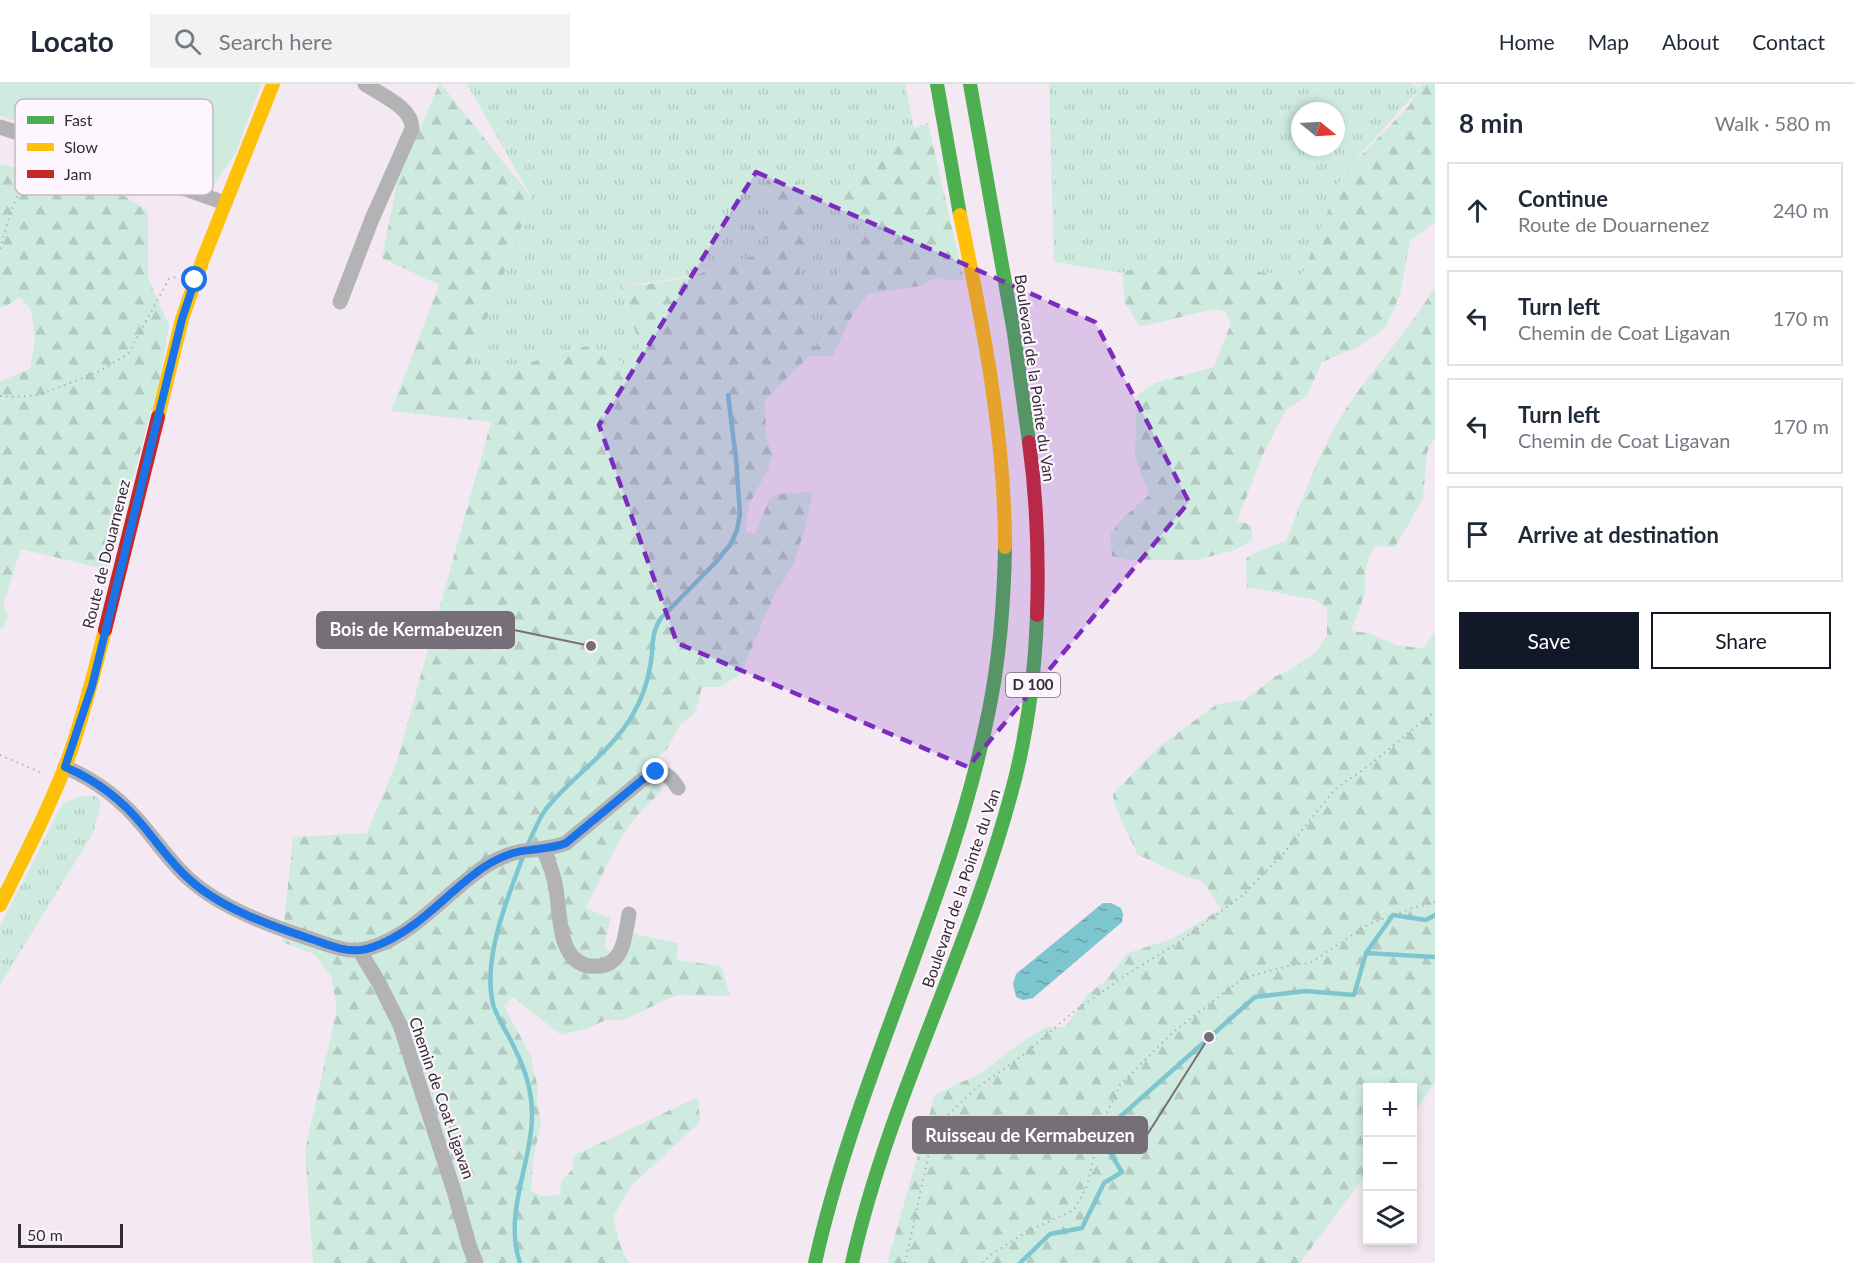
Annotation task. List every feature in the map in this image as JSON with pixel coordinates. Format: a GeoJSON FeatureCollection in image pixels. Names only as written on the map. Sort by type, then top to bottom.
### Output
{"type":"FeatureCollection","features":[{"type":"Feature","properties":{"kind":"main road","name":"Route de Douarnenez"},"geometry":{"type":"LineString","coordinates":[[0,906],[62,773],[92,686],[174,353],[195,280],[273,84]]}},
{"type":"Feature","properties":{"kind":"main road","name":"Boulevard de la Pointe du Van"},"geometry":{"type":"LineString","coordinates":[[815,1263],[827,1211],[843,1161],[947,866],[963,812],[987,718],[1001,624],[1004,550],[1003,480],[996,417],[983,324],[957,200],[937,84]]}},
{"type":"Feature","properties":{"kind":"main road","name":"Boulevard de la Pointe du Van"},"geometry":{"type":"LineString","coordinates":[[852,1263],[859,1232],[893,1121],[981,888],[1005,817],[1027,724],[1035,665],[1039,599],[1039,535],[1033,466],[1024,392],[970,84]]}},
{"type":"Feature","properties":{"kind":"street"},"geometry":{"type":"LineString","coordinates":[[340,302],[372,219],[412,129],[411,120],[405,112],[365,84]]}},
{"type":"Feature","properties":{"kind":"street"},"geometry":{"type":"LineString","coordinates":[[0,127],[15,132]]}},
{"type":"Feature","properties":{"kind":"street"},"geometry":{"type":"LineString","coordinates":[[202,195],[225,203]]}},
{"type":"Feature","properties":{"kind":"street"},"geometry":{"type":"LineString","coordinates":[[62,773],[87,777],[112,796],[143,826],[188,878],[214,897],[260,920],[293,933],[344,949],[359,950],[374,946],[401,932],[433,910],[484,867],[507,855],[559,846],[574,838],[634,787],[656,772],[666,774],[678,788]]}},
{"type":"Feature","properties":{"kind":"street"},"geometry":{"type":"LineString","coordinates":[[531,850],[556,888],[567,951],[577,961],[591,966],[608,965],[615,960],[621,950],[629,914]]}},
{"type":"Feature","properties":{"kind":"street","name":"Chemin de Coat Ligavan"},"geometry":{"type":"LineString","coordinates":[[359,950],[380,982],[400,1025],[476,1263]]}},
{"type":"Feature","properties":{"kind":"path"},"geometry":{"type":"LineString","coordinates":[[0,249],[18,195]]}},
{"type":"Feature","properties":{"kind":"path"},"geometry":{"type":"LineString","coordinates":[[0,396],[15,398],[39,396],[98,372],[128,354],[169,279],[180,276],[195,280]]}},
{"type":"Feature","properties":{"kind":"path"},"geometry":{"type":"LineString","coordinates":[[905,1263],[932,1139],[942,1121],[975,1089],[1022,1056],[1072,1013],[1129,973],[1178,943],[1242,895],[1283,854],[1335,789],[1367,767],[1435,711]]}},
{"type":"Feature","properties":{"kind":"path"},"geometry":{"type":"LineString","coordinates":[[0,755],[62,773]]}},
{"type":"Feature","properties":{"kind":"path"},"geometry":{"type":"LineString","coordinates":[[982,1263],[1028,1231],[1074,1210],[1087,1186],[1102,1123],[1120,1085],[1172,1033],[1243,978],[1292,964],[1310,963],[1369,924],[1435,902]]}},
{"type":"Feature","properties":{"kind":"highlighted area"},"geometry":{"type":"Polygon","coordinates":[[[756,172],[1095,322],[1189,502],[968,767],[677,643],[599,425],[756,172]]]}},
{"type":"Feature","properties":{"kind":"green space"},"geometry":{"type":"Polygon","coordinates":[[[0,84],[261,84],[236,153],[213,186],[213,99],[15,99],[15,121],[0,116],[0,84]]]}},
{"type":"Feature","properties":{"kind":"green space"},"geometry":{"type":"Polygon","coordinates":[[[439,84],[532,198],[469,367],[514,367],[586,346],[611,354],[628,368],[647,368],[620,285],[648,284],[682,278],[784,245],[786,240],[762,238],[751,230],[752,224],[759,218],[768,219],[777,206],[765,188],[774,169],[792,170],[806,206],[806,241],[813,242],[815,247],[812,253],[799,260],[800,281],[807,295],[810,347],[820,346],[825,336],[820,293],[822,286],[845,266],[848,250],[864,233],[840,196],[858,178],[854,167],[861,157],[868,156],[877,159],[913,128],[928,123],[964,280],[936,278],[919,286],[867,294],[849,321],[833,355],[809,356],[765,400],[766,439],[773,454],[768,469],[749,505],[745,531],[755,535],[769,500],[777,494],[813,492],[793,566],[777,590],[741,674],[720,687],[702,687],[695,713],[680,725],[667,749],[646,766],[662,791],[635,818],[625,832],[585,908],[611,918],[604,947],[620,958],[634,934],[678,943],[677,960],[721,966],[730,996],[676,995],[623,1020],[606,1020],[586,1029],[561,1035],[513,997],[504,1006],[531,1056],[538,1090],[537,1102],[541,1122],[533,1161],[531,1191],[541,1196],[560,1195],[561,1181],[572,1170],[575,1155],[698,1097],[700,1122],[630,1187],[613,1217],[620,1245],[629,1263],[313,1263],[305,1151],[337,1008],[331,976],[314,954],[282,942],[293,837],[367,833],[397,761],[491,422],[391,411],[439,285],[382,258],[397,183],[439,84]]]}},
{"type":"Feature","properties":{"kind":"green space"},"geometry":{"type":"Polygon","coordinates":[[[467,84],[905,84],[914,128],[877,159],[868,156],[858,177],[840,196],[864,233],[848,250],[845,266],[820,293],[824,333],[820,346],[810,348],[807,295],[800,281],[799,260],[812,253],[812,242],[806,241],[806,206],[799,185],[777,205],[768,219],[770,240],[786,240],[784,245],[724,265],[663,281],[620,285],[647,368],[628,368],[611,354],[586,346],[514,367],[469,367],[532,198],[467,84]]]}},
{"type":"Feature","properties":{"kind":"green space"},"geometry":{"type":"Polygon","coordinates":[[[1049,84],[1411,84],[1420,88],[1343,174],[1302,275],[1265,273],[1225,265],[1178,261],[1143,265],[1122,273],[1054,262],[1049,84]]]}},
{"type":"Feature","properties":{"kind":"green space"},"geometry":{"type":"Polygon","coordinates":[[[1422,84],[1435,84],[1435,222],[1410,241],[1400,295],[1385,328],[1359,347],[1322,362],[1307,396],[1286,410],[1265,450],[1237,521],[1252,525],[1252,540],[1235,550],[1197,560],[1127,560],[1112,556],[1110,535],[1122,519],[1149,495],[1135,456],[1137,395],[1155,383],[1214,367],[1231,323],[1225,312],[1214,309],[1140,327],[1125,303],[1122,273],[1143,265],[1178,261],[1225,265],[1265,273],[1302,275],[1343,174],[1409,106],[1422,84]]]}},
{"type":"Feature","properties":{"kind":"green space"},"geometry":{"type":"Polygon","coordinates":[[[0,164],[15,167],[15,195],[123,195],[148,212],[148,277],[169,326],[160,379],[108,570],[21,549],[3,605],[8,616],[3,629],[0,628],[0,381],[30,369],[35,338],[31,310],[20,297],[0,308],[0,164]]]}},
{"type":"Feature","properties":{"kind":"green space"},"geometry":{"type":"Polygon","coordinates":[[[1435,287],[1435,438],[1427,452],[1423,498],[1395,547],[1374,546],[1365,570],[1365,593],[1351,631],[1368,633],[1399,646],[1424,648],[1435,631],[1435,1083],[1417,1108],[1417,1083],[1363,1083],[1363,1178],[1300,1263],[887,1263],[935,1095],[981,1073],[1046,1027],[1065,1027],[1088,994],[1104,982],[1128,953],[1172,939],[1221,909],[1203,882],[1183,876],[1137,854],[1116,808],[1113,794],[1157,748],[1217,704],[1244,700],[1276,676],[1292,669],[1315,653],[1327,635],[1327,608],[1316,600],[1247,587],[1246,558],[1286,541],[1313,472],[1337,423],[1435,287]]]}},
{"type":"Feature","properties":{"kind":"green space"},"geometry":{"type":"Polygon","coordinates":[[[83,796],[96,796],[101,803],[93,833],[0,985],[0,926],[63,803],[83,796]]]}},
{"type":"Feature","properties":{"kind":"water"},"geometry":{"type":"Polygon","coordinates":[[[1103,903],[1111,903],[1121,908],[1122,922],[1033,998],[1023,1000],[1016,997],[1013,984],[1016,974],[1103,903]]]}},
{"type":"Feature","properties":{"kind":"waterway"},"geometry":{"type":"LineString","coordinates":[[527,846],[546,809],[624,728],[642,697],[654,636],[661,618],[715,563],[730,545],[737,530],[740,514],[728,395]]}},
{"type":"Feature","properties":{"kind":"waterway"},"geometry":{"type":"LineString","coordinates":[[520,1263],[516,1244],[516,1207],[531,1133],[532,1103],[522,1065],[493,1004],[491,967],[498,928],[524,854]]}},
{"type":"Feature","properties":{"kind":"waterway"},"geometry":{"type":"LineString","coordinates":[[1020,1263],[1050,1234],[1082,1228],[1104,1183],[1122,1172],[1109,1151],[1112,1124],[1255,997],[1305,991],[1354,995],[1366,953],[1393,915],[1426,920],[1435,915]]}},
{"type":"Feature","properties":{"kind":"waterway"},"geometry":{"type":"LineString","coordinates":[[1366,953],[1435,957]]}},
{"type":"Feature","properties":{"kind":"traffic: fast"},"geometry":{"type":"LineString","coordinates":[[937,84],[960,215]]}},
{"type":"Feature","properties":{"kind":"traffic: fast"},"geometry":{"type":"LineString","coordinates":[[970,84],[1014,333],[1029,442]]}},
{"type":"Feature","properties":{"kind":"traffic: fast"},"geometry":{"type":"LineString","coordinates":[[815,1263],[833,1193],[855,1124],[952,850],[972,781],[989,710],[999,649],[1005,547]]}},
{"type":"Feature","properties":{"kind":"traffic: fast"},"geometry":{"type":"LineString","coordinates":[[852,1263],[867,1203],[886,1144],[973,912],[1011,794],[1022,750],[1029,705],[1037,615]]}},
{"type":"Feature","properties":{"kind":"traffic: slow"},"geometry":{"type":"LineString","coordinates":[[158,417],[182,319],[203,259],[273,84]]}},
{"type":"Feature","properties":{"kind":"traffic: slow"},"geometry":{"type":"LineString","coordinates":[[960,215],[977,298],[997,422],[1005,547]]}},
{"type":"Feature","properties":{"kind":"traffic: slow"},"geometry":{"type":"LineString","coordinates":[[0,905],[61,778],[83,711],[105,630]]}},
{"type":"Feature","properties":{"kind":"traffic: jam"},"geometry":{"type":"LineString","coordinates":[[105,630],[158,417]]}},
{"type":"Feature","properties":{"kind":"traffic: jam"},"geometry":{"type":"LineString","coordinates":[[1029,442],[1037,529],[1037,615]]}},
{"type":"Feature","properties":{"kind":"place","name":"Bois de Kermabeuzen"},"geometry":{"type":"Point","coordinates":[591,646]}},
{"type":"Feature","properties":{"kind":"place","name":"Ruisseau de Kermabeuzen"},"geometry":{"type":"Point","coordinates":[1209,1037]}},
{"type":"Feature","properties":{"kind":"route"},"geometry":{"type":"LineString","coordinates":[[195,280],[182,319],[92,686],[65,767],[80,773],[119,801],[168,857],[200,889],[260,920],[293,933],[344,949],[359,950],[386,941],[408,927],[433,910],[484,867],[507,855],[520,851],[553,848],[566,843],[642,780],[656,772]]}}]}
